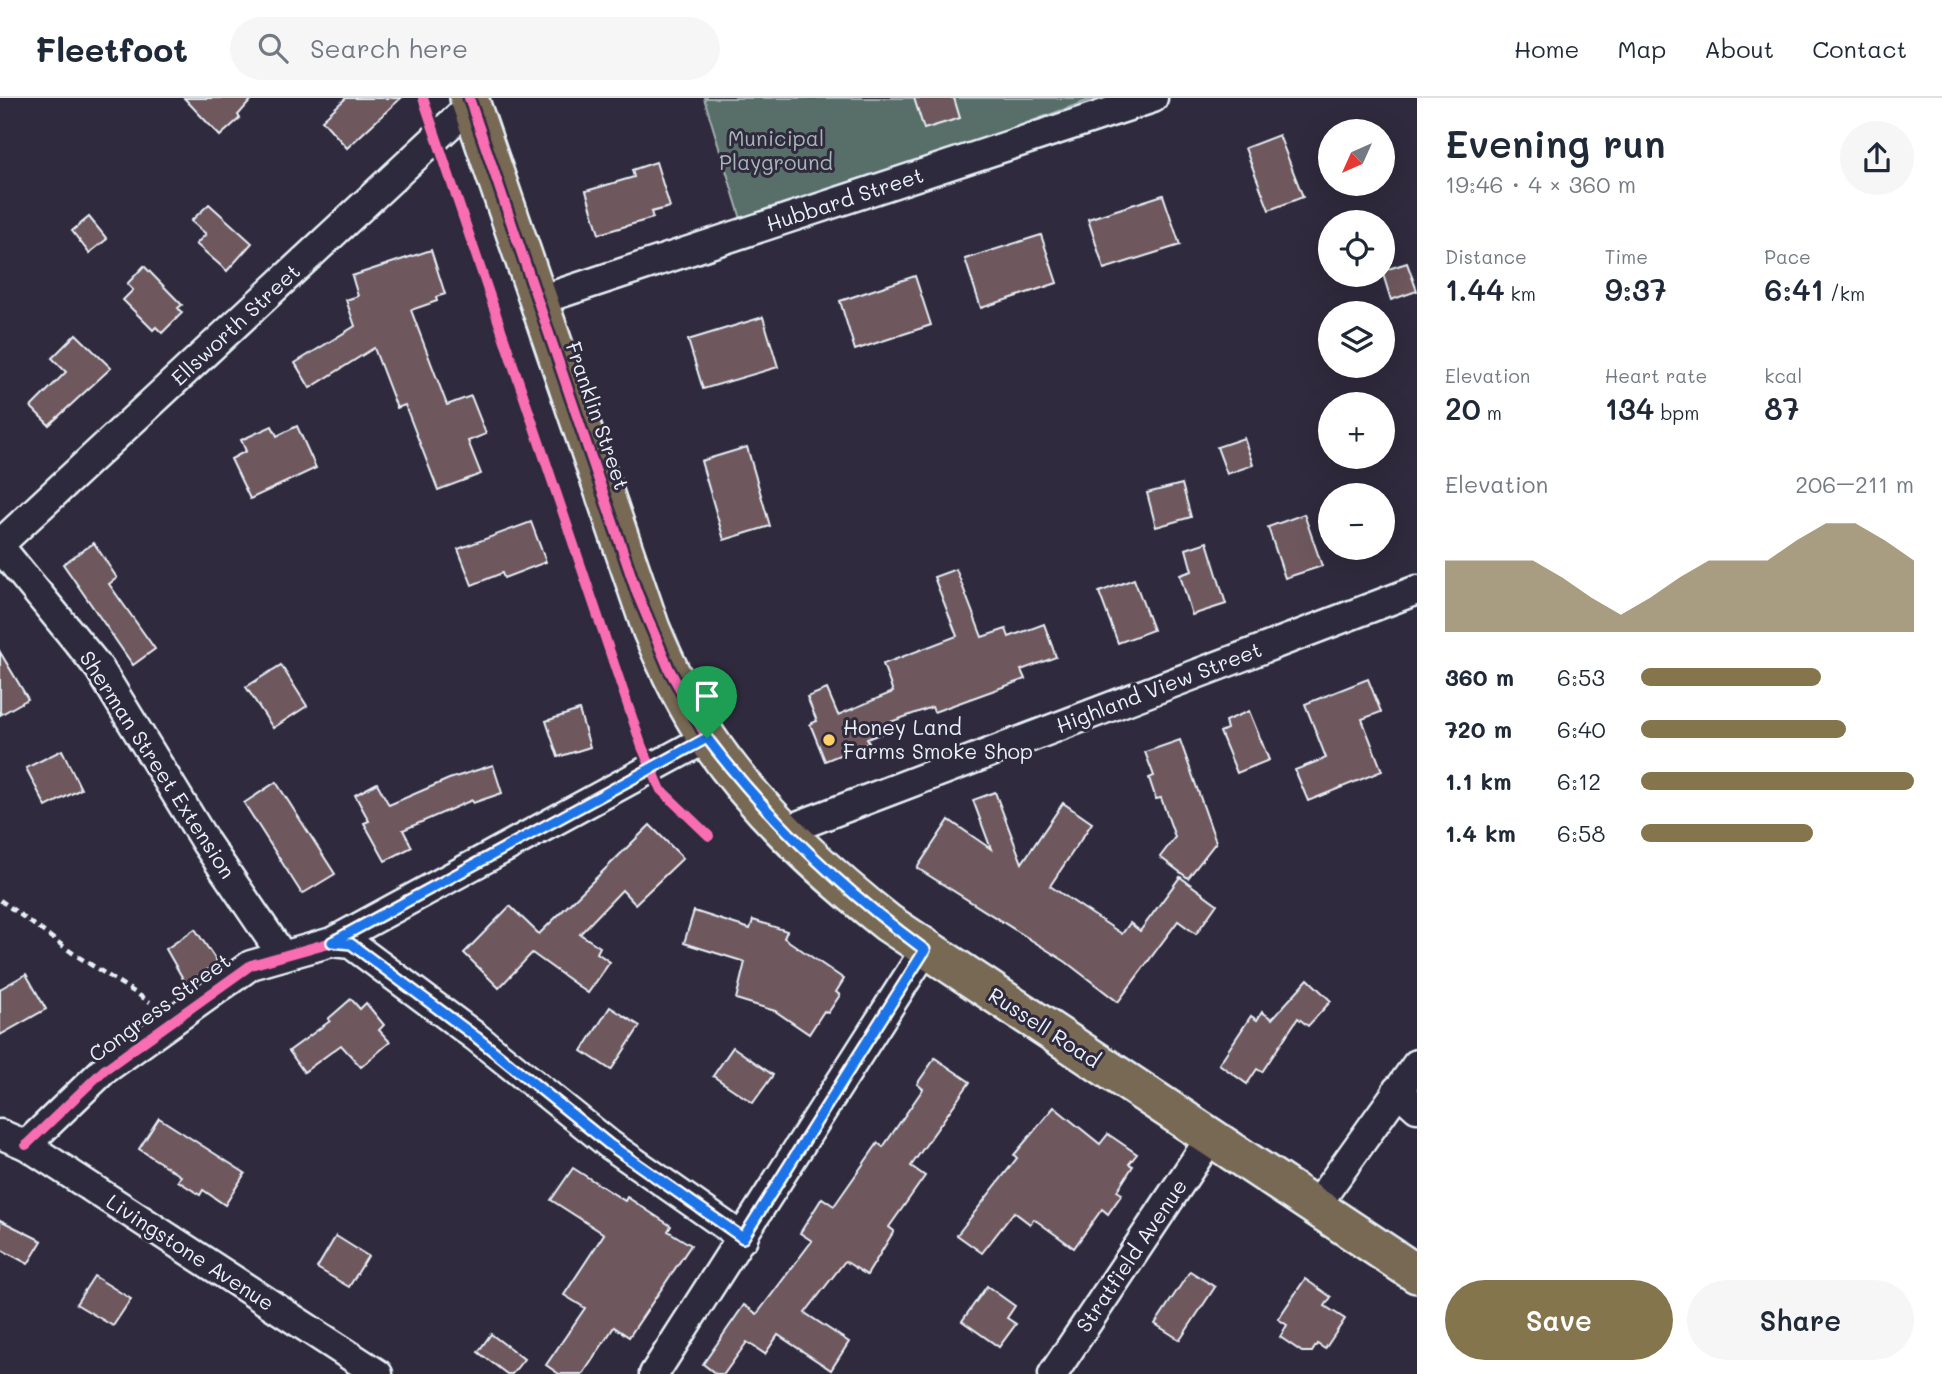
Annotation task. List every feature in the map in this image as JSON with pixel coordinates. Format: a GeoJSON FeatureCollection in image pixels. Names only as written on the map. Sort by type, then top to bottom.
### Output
{"type":"FeatureCollection","features":[{"type":"Feature","properties":{"kind":"main road","name":"Franklin Street"},"geometry":{"type":"LineString","coordinates":[[470,102],[650,629],[707,738]]}},
{"type":"Feature","properties":{"kind":"main road","name":"Russell Road"},"geometry":{"type":"LineString","coordinates":[[707,738],[784,831],[850,893],[925,950],[1417,1274]]}},
{"type":"Feature","properties":{"kind":"street","name":"Hubbard Street"},"geometry":{"type":"LineString","coordinates":[[537,301],[1153,98]]}},
{"type":"Feature","properties":{"kind":"street","name":"Ellsworth Street"},"geometry":{"type":"LineString","coordinates":[[0,546],[470,102]]}},
{"type":"Feature","properties":{"kind":"street","name":"Sherman Street Extension"},"geometry":{"type":"LineString","coordinates":[[0,546],[99,668],[206,844],[282,955]]}},
{"type":"Feature","properties":{"kind":"street","name":"Highland View Street"},"geometry":{"type":"LineString","coordinates":[[784,831],[1417,590]]}},
{"type":"Feature","properties":{"kind":"street","name":"Congress Street"},"geometry":{"type":"LineString","coordinates":[[26,1145],[104,1070],[251,965],[332,942],[707,738]]}},
{"type":"Feature","properties":{"kind":"street"},"geometry":{"type":"LineString","coordinates":[[332,942],[351,944],[476,1037],[610,1145],[743,1238]]}},
{"type":"Feature","properties":{"kind":"street"},"geometry":{"type":"LineString","coordinates":[[654,1374],[925,950]]}},
{"type":"Feature","properties":{"kind":"street"},"geometry":{"type":"LineString","coordinates":[[1315,1207],[1407,1099],[1417,1064]]}},
{"type":"Feature","properties":{"kind":"street","name":"Livingstone Avenue"},"geometry":{"type":"LineString","coordinates":[[0,1134],[26,1145],[378,1374]]}},
{"type":"Feature","properties":{"kind":"street","name":"Stratfield Avenue"},"geometry":{"type":"LineString","coordinates":[[1053,1374],[1210,1137]]}},
{"type":"Feature","properties":{"kind":"path"},"geometry":{"type":"LineString","coordinates":[[0,900],[74,954],[177,1019]]}},
{"type":"Feature","properties":{"kind":"green space","name":"Municipal Playground"},"geometry":{"type":"Polygon","coordinates":[[[704,98],[1095,98],[907,167],[741,219],[704,98]]]}},
{"type":"Feature","properties":{"kind":"building"},"geometry":{"type":"Polygon","coordinates":[[[184,98],[253,98],[238,115],[240,118],[220,136],[184,98]]]}},
{"type":"Feature","properties":{"kind":"building"},"geometry":{"type":"Polygon","coordinates":[[[346,98],[401,98],[347,148],[322,120],[346,98]]]}},
{"type":"Feature","properties":{"kind":"building"},"geometry":{"type":"Polygon","coordinates":[[[914,98],[954,98],[960,118],[924,129],[914,98]]]}},
{"type":"Feature","properties":{"kind":"building"},"geometry":{"type":"Polygon","coordinates":[[[1279,135],[1303,197],[1269,210],[1245,148],[1279,135]]]}},
{"type":"Feature","properties":{"kind":"building"},"geometry":{"type":"Polygon","coordinates":[[[656,162],[670,207],[651,212],[653,218],[599,234],[586,191],[634,177],[632,170],[656,162]]]}},
{"type":"Feature","properties":{"kind":"building"},"geometry":{"type":"Polygon","coordinates":[[[1163,195],[1180,245],[1104,269],[1088,219],[1163,195]]]}},
{"type":"Feature","properties":{"kind":"building"},"geometry":{"type":"Polygon","coordinates":[[[209,204],[252,243],[227,271],[196,244],[206,234],[191,221],[209,204]]]}},
{"type":"Feature","properties":{"kind":"building"},"geometry":{"type":"Polygon","coordinates":[[[89,217],[107,239],[89,253],[72,231],[89,217]]]}},
{"type":"Feature","properties":{"kind":"building"},"geometry":{"type":"Polygon","coordinates":[[[1041,235],[1057,283],[981,308],[965,259],[1041,235]]]}},
{"type":"Feature","properties":{"kind":"building"},"geometry":{"type":"Polygon","coordinates":[[[431,250],[445,294],[436,297],[437,301],[411,310],[447,405],[471,396],[486,434],[468,441],[481,474],[438,490],[405,405],[397,408],[374,348],[310,388],[295,363],[355,326],[346,300],[358,296],[352,276],[431,250]]]}},
{"type":"Feature","properties":{"kind":"building"},"geometry":{"type":"Polygon","coordinates":[[[1407,263],[1417,291],[1391,300],[1387,287],[1395,287],[1395,267],[1407,263]]]}},
{"type":"Feature","properties":{"kind":"building"},"geometry":{"type":"Polygon","coordinates":[[[144,266],[182,305],[178,308],[182,313],[162,333],[156,327],[153,330],[123,300],[133,290],[127,284],[144,266]]]}},
{"type":"Feature","properties":{"kind":"building"},"geometry":{"type":"Polygon","coordinates":[[[915,276],[931,325],[855,350],[840,301],[915,276]]]}},
{"type":"Feature","properties":{"kind":"building"},"geometry":{"type":"Polygon","coordinates":[[[763,317],[778,367],[703,389],[688,340],[763,317]]]}},
{"type":"Feature","properties":{"kind":"building"},"geometry":{"type":"Polygon","coordinates":[[[76,334],[111,368],[49,425],[31,407],[66,372],[52,358],[76,334]]]}},
{"type":"Feature","properties":{"kind":"building"},"geometry":{"type":"Polygon","coordinates":[[[272,426],[277,436],[297,426],[316,468],[250,499],[231,459],[246,451],[241,440],[272,426]]]}},
{"type":"Feature","properties":{"kind":"building"},"geometry":{"type":"Polygon","coordinates":[[[1244,438],[1253,465],[1227,474],[1217,447],[1244,438]]]}},
{"type":"Feature","properties":{"kind":"building"},"geometry":{"type":"Polygon","coordinates":[[[747,447],[770,526],[724,540],[701,461],[747,447]]]}},
{"type":"Feature","properties":{"kind":"building"},"geometry":{"type":"Polygon","coordinates":[[[1182,484],[1191,517],[1156,527],[1147,493],[1182,484]]]}},
{"type":"Feature","properties":{"kind":"building"},"geometry":{"type":"Polygon","coordinates":[[[1304,514],[1322,566],[1285,578],[1268,527],[1304,514]]]}},
{"type":"Feature","properties":{"kind":"building"},"geometry":{"type":"Polygon","coordinates":[[[531,522],[546,562],[504,578],[502,573],[472,585],[458,549],[531,522]]]}},
{"type":"Feature","properties":{"kind":"building"},"geometry":{"type":"Polygon","coordinates":[[[1207,542],[1226,604],[1192,615],[1180,575],[1192,571],[1186,549],[1207,542]]]}},
{"type":"Feature","properties":{"kind":"building"},"geometry":{"type":"Polygon","coordinates":[[[94,543],[117,578],[109,584],[155,649],[133,665],[63,564],[94,543]]]}},
{"type":"Feature","properties":{"kind":"building"},"geometry":{"type":"Polygon","coordinates":[[[956,569],[982,637],[1006,629],[1009,637],[1044,624],[1056,657],[1021,670],[1025,679],[934,712],[932,707],[882,725],[885,732],[867,739],[869,743],[825,761],[810,724],[817,721],[807,697],[827,689],[838,715],[893,692],[883,664],[957,636],[934,577],[956,569]]]}},
{"type":"Feature","properties":{"kind":"building"},"geometry":{"type":"Polygon","coordinates":[[[1134,579],[1153,630],[1118,643],[1099,592],[1134,579]]]}},
{"type":"Feature","properties":{"kind":"building"},"geometry":{"type":"Polygon","coordinates":[[[0,652],[28,699],[0,715],[0,652]]]}},
{"type":"Feature","properties":{"kind":"building"},"geometry":{"type":"Polygon","coordinates":[[[281,665],[307,706],[273,728],[246,687],[281,665]]]}},
{"type":"Feature","properties":{"kind":"building"},"geometry":{"type":"Polygon","coordinates":[[[1368,679],[1381,712],[1362,719],[1382,771],[1308,801],[1295,770],[1326,758],[1305,704],[1368,679]]]}},
{"type":"Feature","properties":{"kind":"building"},"geometry":{"type":"Polygon","coordinates":[[[579,710],[590,747],[558,757],[546,721],[579,710]]]}},
{"type":"Feature","properties":{"kind":"building"},"geometry":{"type":"Polygon","coordinates":[[[1249,711],[1269,760],[1237,773],[1220,732],[1227,729],[1225,721],[1249,711]]]}},
{"type":"Feature","properties":{"kind":"building"},"geometry":{"type":"Polygon","coordinates":[[[1180,740],[1216,842],[1188,878],[1160,857],[1175,837],[1161,798],[1156,799],[1149,778],[1154,776],[1145,752],[1180,740]]]}},
{"type":"Feature","properties":{"kind":"building"},"geometry":{"type":"Polygon","coordinates":[[[62,750],[81,789],[46,807],[26,768],[62,750]]]}},
{"type":"Feature","properties":{"kind":"building"},"geometry":{"type":"Polygon","coordinates":[[[493,765],[502,793],[473,803],[472,800],[403,830],[412,847],[385,861],[364,823],[369,821],[355,795],[377,783],[389,805],[449,779],[493,765]]]}},
{"type":"Feature","properties":{"kind":"building"},"geometry":{"type":"Polygon","coordinates":[[[276,782],[335,874],[302,894],[244,803],[276,782]]]}},
{"type":"Feature","properties":{"kind":"building"},"geometry":{"type":"Polygon","coordinates":[[[995,792],[1022,863],[1063,803],[1092,823],[1050,886],[1122,934],[1130,923],[1140,931],[1180,877],[1217,904],[1196,934],[1178,921],[1118,1002],[1066,962],[917,868],[949,820],[991,849],[973,800],[995,792]]]}},
{"type":"Feature","properties":{"kind":"building"},"geometry":{"type":"Polygon","coordinates":[[[650,825],[683,858],[635,904],[622,890],[580,934],[600,947],[597,953],[610,962],[588,993],[532,953],[499,988],[464,953],[510,906],[539,934],[650,825]]]}},
{"type":"Feature","properties":{"kind":"building"},"geometry":{"type":"Polygon","coordinates":[[[694,911],[750,929],[753,920],[787,931],[784,938],[844,979],[836,992],[840,995],[828,1013],[824,1011],[809,1034],[775,1011],[736,999],[745,962],[684,943],[694,911]]]}},
{"type":"Feature","properties":{"kind":"building"},"geometry":{"type":"Polygon","coordinates":[[[195,929],[218,963],[186,984],[166,949],[195,929]]]}},
{"type":"Feature","properties":{"kind":"building"},"geometry":{"type":"Polygon","coordinates":[[[26,974],[46,1009],[0,1035],[0,989],[26,974]]]}},
{"type":"Feature","properties":{"kind":"building"},"geometry":{"type":"Polygon","coordinates":[[[1308,979],[1331,1001],[1308,1026],[1298,1018],[1262,1072],[1257,1069],[1247,1084],[1219,1064],[1251,1016],[1257,1020],[1262,1012],[1272,1019],[1308,979]]]}},
{"type":"Feature","properties":{"kind":"building"},"geometry":{"type":"Polygon","coordinates":[[[351,999],[360,1009],[366,1003],[384,1025],[379,1030],[390,1042],[361,1067],[341,1045],[304,1072],[289,1051],[330,1021],[328,1019],[351,999]]]}},
{"type":"Feature","properties":{"kind":"building"},"geometry":{"type":"Polygon","coordinates":[[[610,1007],[640,1026],[611,1070],[582,1051],[610,1007]]]}},
{"type":"Feature","properties":{"kind":"building"},"geometry":{"type":"Polygon","coordinates":[[[733,1047],[773,1075],[753,1103],[713,1076],[733,1047]]]}},
{"type":"Feature","properties":{"kind":"building"},"geometry":{"type":"Polygon","coordinates":[[[935,1058],[970,1082],[911,1166],[925,1176],[889,1227],[894,1231],[867,1275],[845,1261],[805,1313],[849,1342],[831,1370],[778,1335],[765,1354],[747,1342],[724,1374],[716,1374],[703,1364],[744,1305],[757,1314],[812,1241],[800,1233],[822,1198],[834,1206],[878,1143],[883,1147],[923,1089],[917,1084],[935,1058]]]}},
{"type":"Feature","properties":{"kind":"building"},"geometry":{"type":"Polygon","coordinates":[[[1054,1107],[1100,1144],[1108,1134],[1137,1154],[1129,1164],[1133,1166],[1117,1191],[1122,1194],[1108,1214],[1102,1209],[1074,1248],[1034,1219],[1030,1224],[1014,1212],[982,1253],[957,1235],[1017,1158],[1014,1155],[1054,1107]]]}},
{"type":"Feature","properties":{"kind":"building"},"geometry":{"type":"Polygon","coordinates":[[[159,1118],[245,1173],[225,1205],[203,1190],[200,1195],[178,1181],[181,1176],[139,1149],[159,1118]]]}},
{"type":"Feature","properties":{"kind":"building"},"geometry":{"type":"Polygon","coordinates":[[[573,1168],[625,1201],[627,1197],[671,1226],[668,1231],[691,1245],[629,1337],[614,1327],[583,1374],[559,1374],[546,1365],[585,1308],[564,1295],[604,1234],[551,1200],[573,1168]]]}},
{"type":"Feature","properties":{"kind":"building"},"geometry":{"type":"Polygon","coordinates":[[[0,1220],[42,1241],[28,1264],[0,1249],[0,1220]]]}},
{"type":"Feature","properties":{"kind":"building"},"geometry":{"type":"Polygon","coordinates":[[[336,1236],[368,1256],[349,1287],[317,1268],[336,1236]]]}},
{"type":"Feature","properties":{"kind":"building"},"geometry":{"type":"Polygon","coordinates":[[[1190,1271],[1215,1287],[1180,1340],[1155,1324],[1190,1271]]]}},
{"type":"Feature","properties":{"kind":"building"},"geometry":{"type":"Polygon","coordinates":[[[94,1276],[131,1299],[113,1326],[76,1304],[94,1276]]]}},
{"type":"Feature","properties":{"kind":"building"},"geometry":{"type":"Polygon","coordinates":[[[1305,1279],[1331,1297],[1325,1306],[1345,1319],[1325,1349],[1317,1344],[1312,1352],[1302,1352],[1280,1337],[1287,1325],[1278,1319],[1305,1279]]]}},
{"type":"Feature","properties":{"kind":"building"},"geometry":{"type":"Polygon","coordinates":[[[987,1286],[1015,1306],[1007,1318],[1016,1324],[999,1347],[962,1321],[987,1286]]]}},
{"type":"Feature","properties":{"kind":"building"},"geometry":{"type":"Polygon","coordinates":[[[491,1334],[524,1359],[512,1374],[507,1374],[478,1352],[491,1334]]]}},
{"type":"Feature","properties":{"kind":"cycle path"},"geometry":{"type":"LineString","coordinates":[[423,98],[642,747],[661,790],[709,836]]}},
{"type":"Feature","properties":{"kind":"cycle path"},"geometry":{"type":"LineString","coordinates":[[26,1145],[104,1070],[251,965],[332,942],[707,738],[669,669],[637,593],[469,98]]}},
{"type":"Feature","properties":{"kind":"place","name":"Honey Land Farms Smoke Shop"},"geometry":{"type":"Point","coordinates":[829,740]}},
{"type":"Feature","properties":{"kind":"route"},"geometry":{"type":"LineString","coordinates":[[707,738],[784,831],[850,893],[925,950],[743,1238],[610,1145],[476,1037],[351,944],[332,942],[707,738]]}}]}
